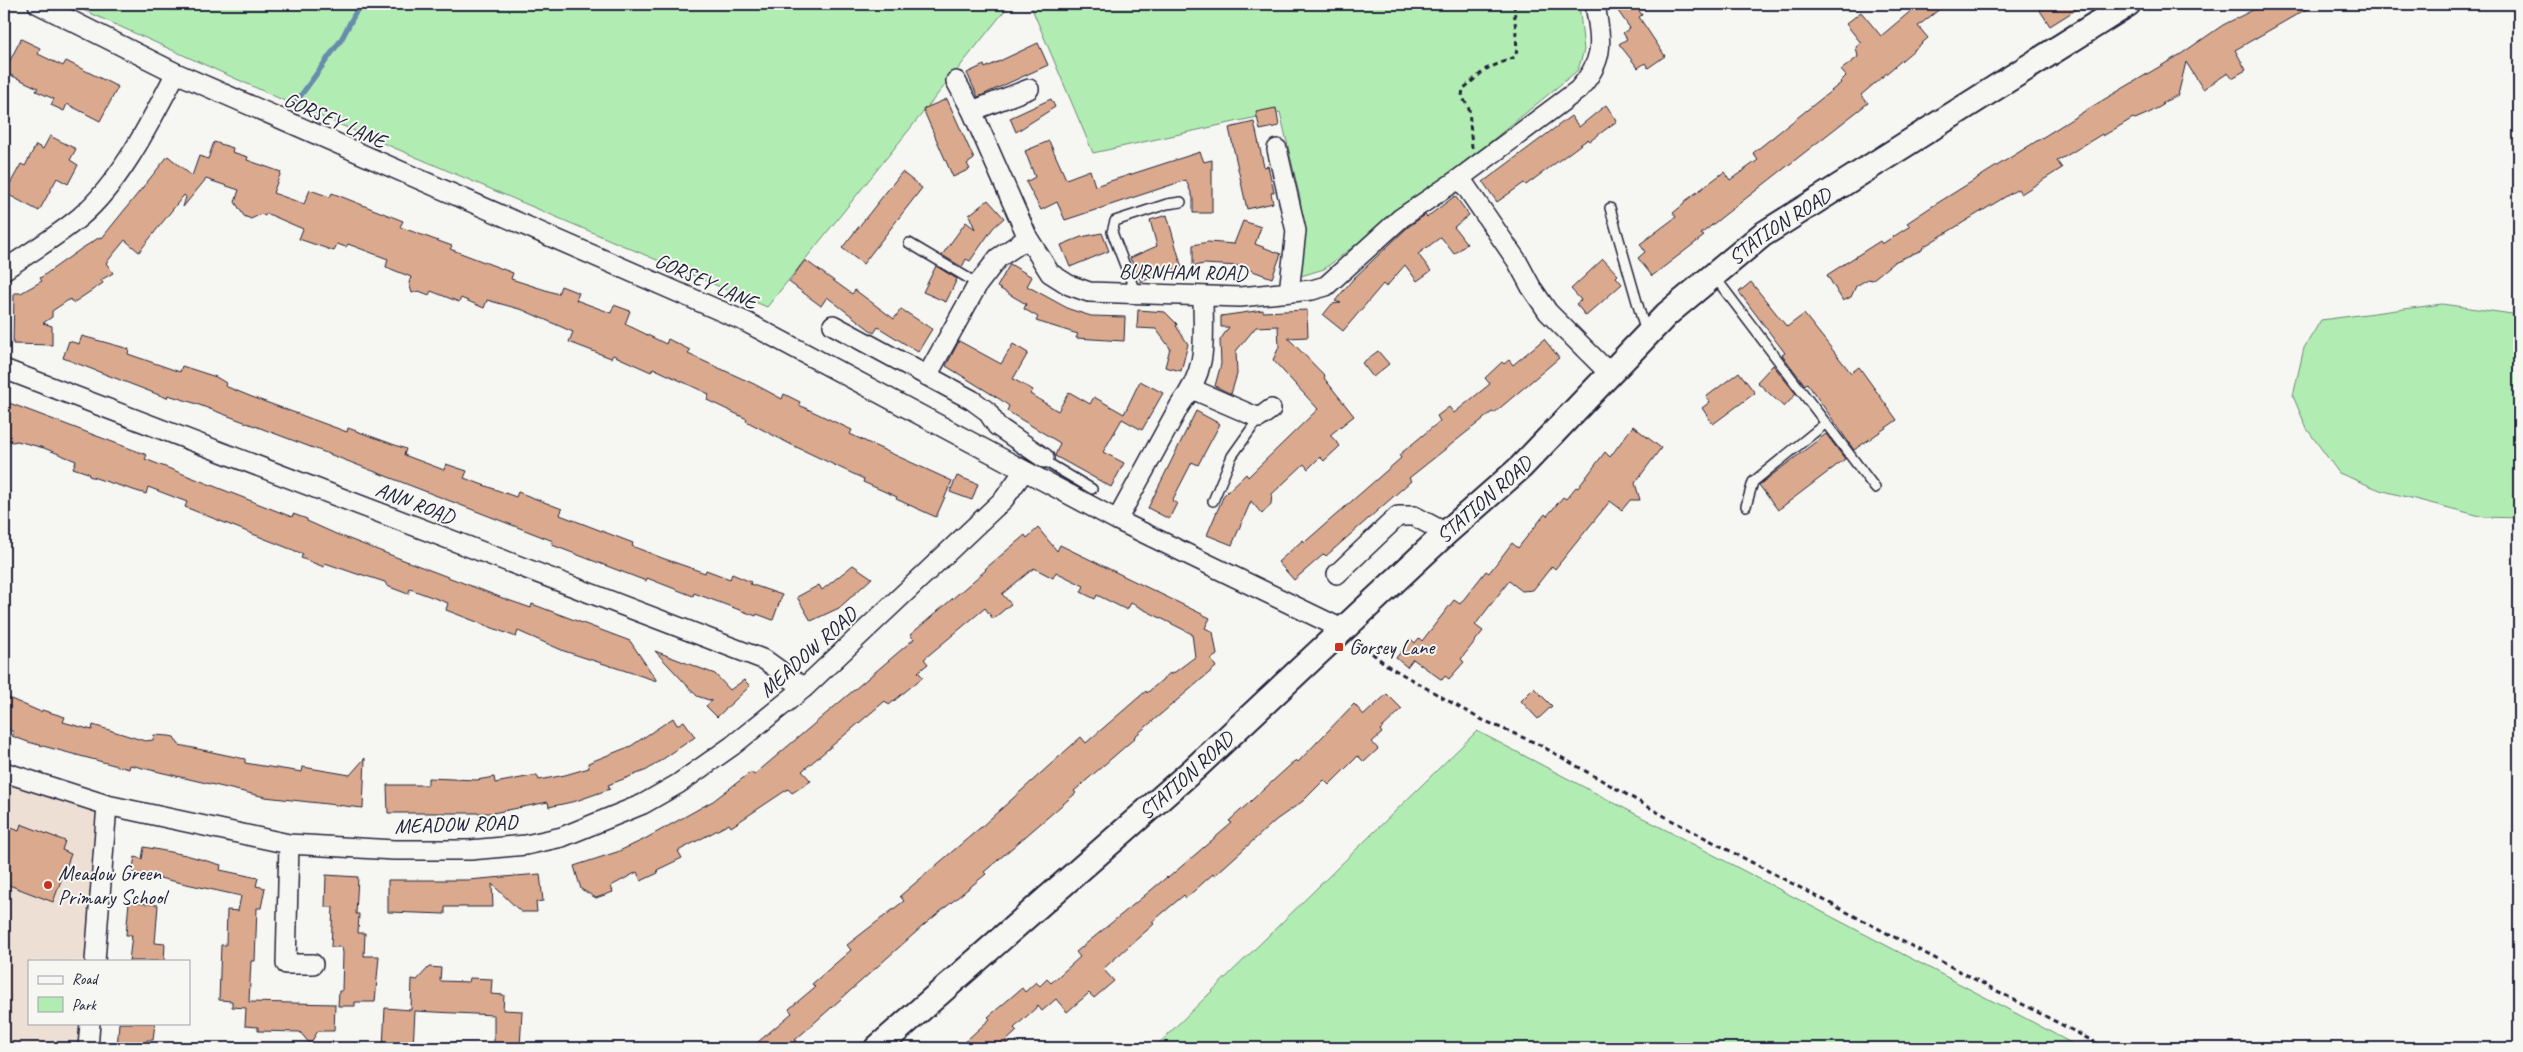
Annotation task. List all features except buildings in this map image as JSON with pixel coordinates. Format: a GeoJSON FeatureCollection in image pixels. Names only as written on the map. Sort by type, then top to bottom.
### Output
{"type":"FeatureCollection","features":[{"type":"Feature","properties":{"kind":"street","name":"GORSEY LANE"},"geometry":{"type":"LineString","coordinates":[[38,4],[176,74],[746,322],[1117,520],[1342,629]]}},
{"type":"Feature","properties":{"kind":"street","name":"BURNHAM ROAD"},"geometry":{"type":"LineString","coordinates":[[956,81],[972,111],[1028,238],[1050,273],[1069,286],[1089,292],[1203,297],[1240,297],[1289,292],[1326,286],[1401,218],[1460,178],[1578,90],[1593,74],[1601,43],[1595,4]]}},
{"type":"Feature","properties":{"kind":"street","name":"STATION ROAD"},"geometry":{"type":"LineString","coordinates":[[877,1048],[1193,770],[1342,629],[1521,467],[1667,314],[1762,235],[2128,4]]}},
{"type":"Feature","properties":{"kind":"street"},"geometry":{"type":"LineString","coordinates":[[4,270],[80,217],[106,188],[141,139],[176,74]]}},
{"type":"Feature","properties":{"kind":"street"},"geometry":{"type":"LineString","coordinates":[[972,111],[1029,89]]}},
{"type":"Feature","properties":{"kind":"street"},"geometry":{"type":"LineString","coordinates":[[1277,149],[1296,232],[1289,292]]}},
{"type":"Feature","properties":{"kind":"street"},"geometry":{"type":"LineString","coordinates":[[1460,178],[1517,261],[1531,287],[1548,312],[1610,374]]}},
{"type":"Feature","properties":{"kind":"street"},"geometry":{"type":"LineString","coordinates":[[926,376],[978,284],[998,258],[1028,238]]}},
{"type":"Feature","properties":{"kind":"street"},"geometry":{"type":"LineString","coordinates":[[1117,520],[1180,405],[1192,390],[1201,367],[1203,297]]}},
{"type":"Feature","properties":{"kind":"street"},"geometry":{"type":"LineString","coordinates":[[833,325],[972,400],[987,412],[997,426],[1044,458]]}},
{"type":"Feature","properties":{"kind":"street","name":"ANN ROAD"},"geometry":{"type":"LineString","coordinates":[[4,369],[765,660],[804,688]]}},
{"type":"Feature","properties":{"kind":"street"},"geometry":{"type":"LineString","coordinates":[[1192,390],[1265,413]]}},
{"type":"Feature","properties":{"kind":"street","name":"MEADOW ROAD"},"geometry":{"type":"LineString","coordinates":[[4,772],[107,805],[289,844],[394,850],[470,850],[526,845],[562,837],[644,804],[678,784],[732,746],[804,688],[1004,499],[1024,471]]}},
{"type":"Feature","properties":{"kind":"street"},"geometry":{"type":"LineString","coordinates":[[1337,574],[1398,516],[1414,516],[1446,534]]}},
{"type":"Feature","properties":{"kind":"street"},"geometry":{"type":"LineString","coordinates":[[95,960],[107,805]]}},
{"type":"Feature","properties":{"kind":"street"},"geometry":{"type":"LineString","coordinates":[[289,844],[286,964],[313,964]]}},
{"type":"Feature","properties":{"kind":"street"},"geometry":{"type":"LineString","coordinates":[[88,1048],[90,1024]]}},
{"type":"Feature","properties":{"kind":"lane"},"geometry":{"type":"LineString","coordinates":[[1136,295],[1112,232],[1113,225],[1115,221],[1144,211],[1182,202]]}},
{"type":"Feature","properties":{"kind":"lane"},"geometry":{"type":"LineString","coordinates":[[1610,208],[1647,336]]}},
{"type":"Feature","properties":{"kind":"lane"},"geometry":{"type":"LineString","coordinates":[[909,243],[978,284]]}},
{"type":"Feature","properties":{"kind":"lane"},"geometry":{"type":"LineString","coordinates":[[1714,276],[1875,488]]}},
{"type":"Feature","properties":{"kind":"lane"},"geometry":{"type":"LineString","coordinates":[[1213,501],[1232,456],[1265,413]]}},
{"type":"Feature","properties":{"kind":"lane"},"geometry":{"type":"LineString","coordinates":[[1746,506],[1753,482],[1826,423]]}},
{"type":"Feature","properties":{"kind":"lane"},"geometry":{"type":"LineString","coordinates":[[1044,458],[1048,463],[1092,489]]}},
{"type":"Feature","properties":{"kind":"path"},"geometry":{"type":"LineString","coordinates":[[1482,161],[1472,150],[1469,110],[1462,96],[1463,89],[1486,68],[1515,57],[1517,50],[1514,4]]}},
{"type":"Feature","properties":{"kind":"path"},"geometry":{"type":"LineString","coordinates":[[1342,629],[1388,666],[1478,718],[1538,744],[1673,821],[2106,1048]]}},
{"type":"Feature","properties":{"kind":"shaded area","name":"Meadow Green Primary School"},"geometry":{"type":"Polygon","coordinates":[[[4,779],[100,809],[86,960],[28,960],[28,1024],[80,1024],[78,1048],[4,1048],[4,779]]]}},
{"type":"Feature","properties":{"kind":"green space"},"geometry":{"type":"Polygon","coordinates":[[[70,4],[1010,4],[767,307],[294,105],[70,4]]]}},
{"type":"Feature","properties":{"kind":"green space"},"geometry":{"type":"Polygon","coordinates":[[[1030,4],[1579,4],[1584,50],[1578,70],[1489,143],[1324,269],[1301,276],[1305,237],[1300,198],[1280,112],[1093,153],[1030,4]]]}},
{"type":"Feature","properties":{"kind":"green space"},"geometry":{"type":"Polygon","coordinates":[[[2442,304],[2519,315],[2519,518],[2484,517],[2380,490],[2339,473],[2307,429],[2293,396],[2304,348],[2321,320],[2442,304]]]}},
{"type":"Feature","properties":{"kind":"green space"},"geometry":{"type":"Polygon","coordinates":[[[1477,731],[2040,1026],[2080,1048],[1154,1048],[1477,731]]]}},
{"type":"Feature","properties":{"kind":"waterway"},"geometry":{"type":"LineString","coordinates":[[294,105],[341,40],[360,4]]}},
{"type":"Feature","properties":{"kind":"place","name":"Gorsey Lane"},"geometry":{"type":"Point","coordinates":[1339,647]}},
{"type":"Feature","properties":{"kind":"place","name":"Meadow Green Primary School"},"geometry":{"type":"Point","coordinates":[48,885]}}]}
